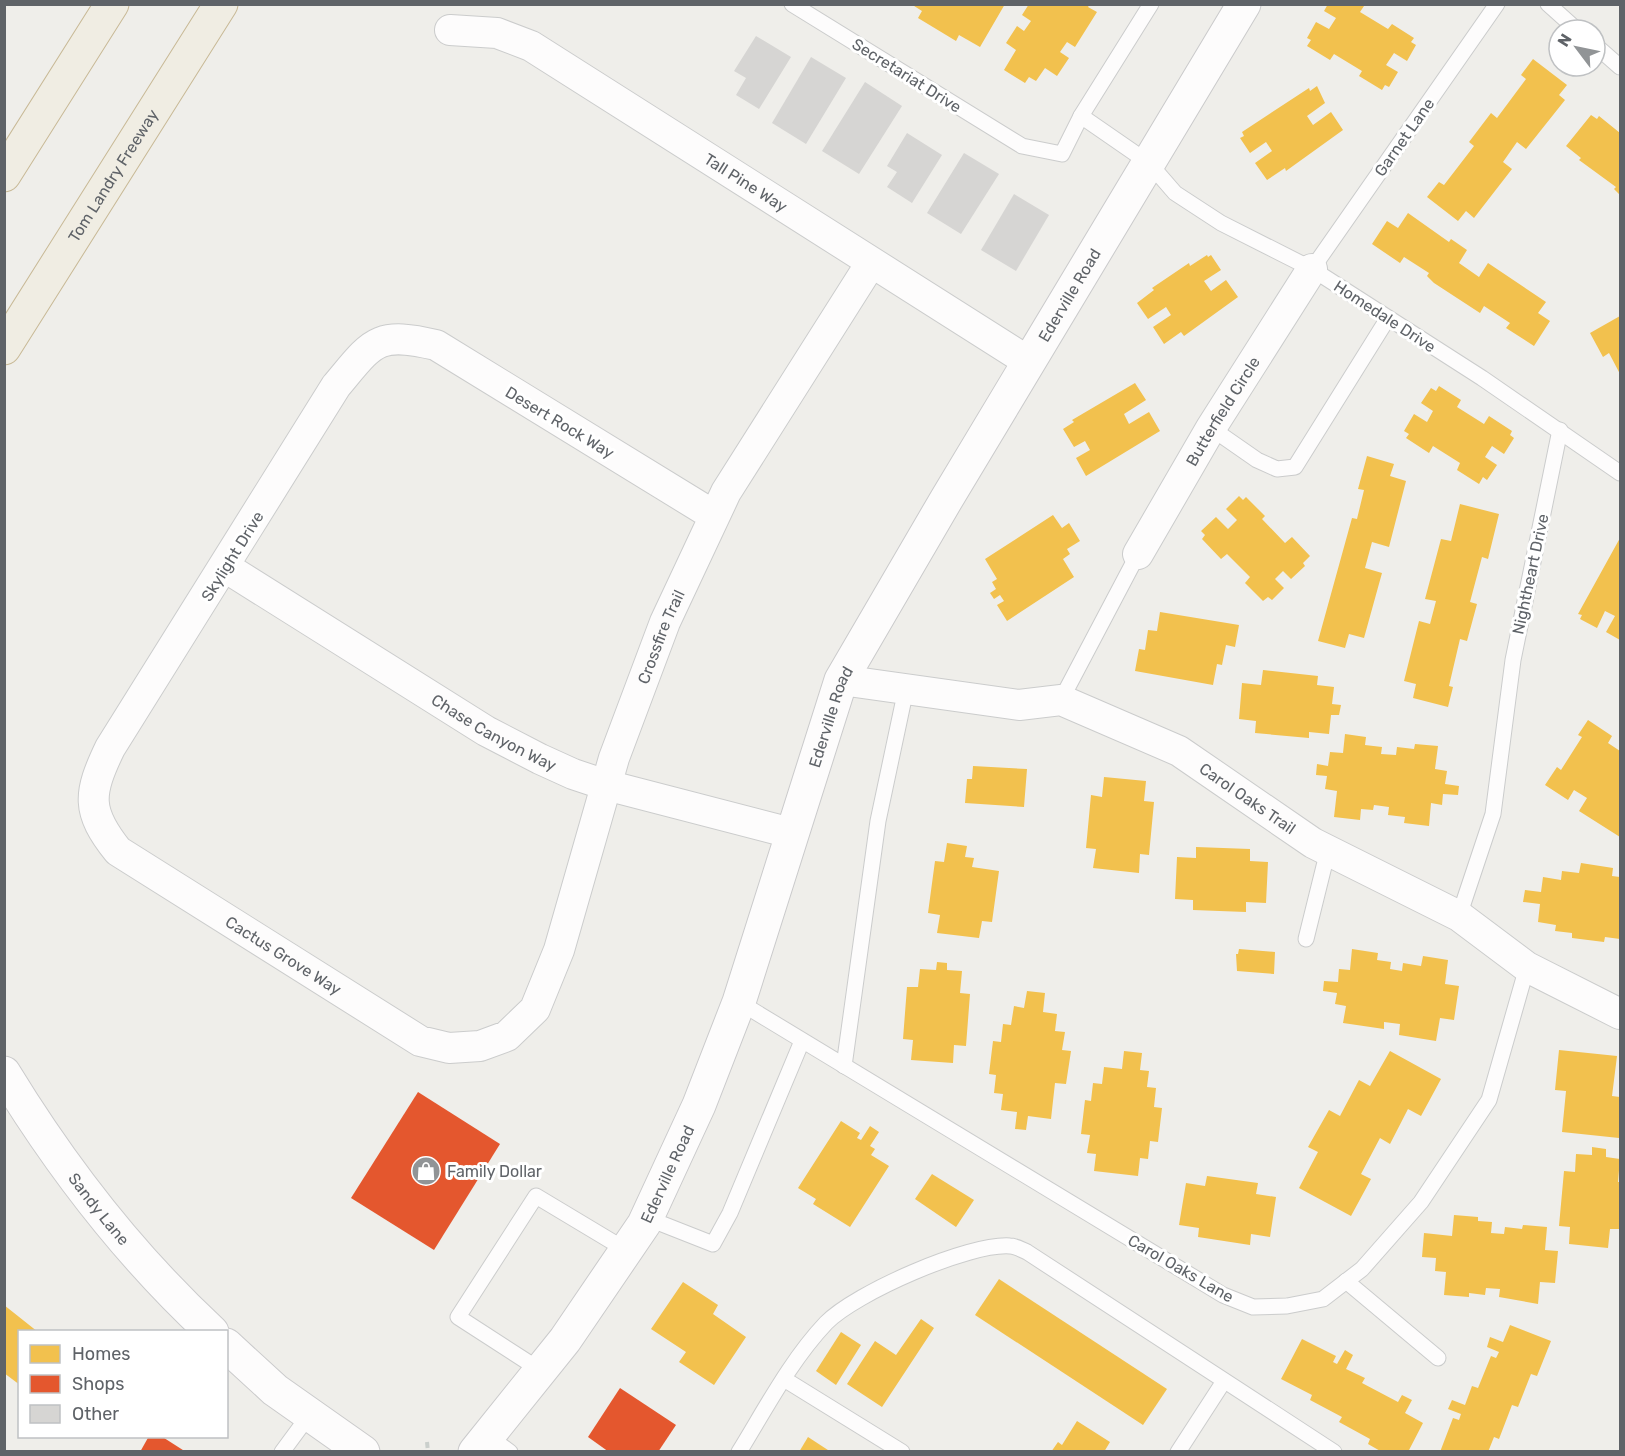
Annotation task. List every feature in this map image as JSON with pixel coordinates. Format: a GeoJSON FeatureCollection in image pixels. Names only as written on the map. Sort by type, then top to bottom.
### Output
{"type":"FeatureCollection","features":[{"type":"Feature","properties":{"kind":"highway"},"geometry":{"type":"LineString","coordinates":[[4,176],[112,4]]}},
{"type":"Feature","properties":{"kind":"highway","name":"Tom Landry Freeway"},"geometry":{"type":"LineString","coordinates":[[4,348],[221,4]]}},
{"type":"Feature","properties":{"kind":"street","name":"Ederville Road"},"geometry":{"type":"LineString","coordinates":[[491,1446],[540,1370],[565,1340],[647,1218],[699,1105],[739,1002],[841,680],[1244,4]]}},
{"type":"Feature","properties":{"kind":"street","name":"Tall Pine Way"},"geometry":{"type":"LineString","coordinates":[[450,30],[497,33],[531,46],[1029,362]]}},
{"type":"Feature","properties":{"kind":"street","name":"Crossfire Trail"},"geometry":{"type":"LineString","coordinates":[[507,1036],[535,1009],[559,950],[606,785],[665,622],[714,515],[871,262]]}},
{"type":"Feature","properties":{"kind":"street","name":"Butterfield Circle"},"geometry":{"type":"LineString","coordinates":[[1138,554],[1211,428],[1312,269]]}},
{"type":"Feature","properties":{"kind":"street","name":"Desert Rock Way"},"geometry":{"type":"LineString","coordinates":[[404,338],[436,345],[714,515]]}},
{"type":"Feature","properties":{"kind":"street","name":"Skylight Drive"},"geometry":{"type":"LineString","coordinates":[[93,804],[97,774],[110,748],[336,386],[366,350],[388,339],[404,338]]}},
{"type":"Feature","properties":{"kind":"street","name":"Chase Canyon Way"},"geometry":{"type":"LineString","coordinates":[[225,567],[486,730],[573,774],[606,785],[791,834]]}},
{"type":"Feature","properties":{"kind":"street"},"geometry":{"type":"LineString","coordinates":[[841,680],[1019,705],[1061,700]]}},
{"type":"Feature","properties":{"kind":"street","name":"Carol Oaks Trail"},"geometry":{"type":"LineString","coordinates":[[1061,700],[1179,751],[1312,843],[1459,916],[1527,967],[1620,1014]]}},
{"type":"Feature","properties":{"kind":"street","name":"Cactus Grove Way"},"geometry":{"type":"LineString","coordinates":[[93,804],[98,826],[118,851],[420,1041],[449,1048],[480,1046],[507,1036]]}},
{"type":"Feature","properties":{"kind":"street","name":"Sandy Lane"},"geometry":{"type":"LineString","coordinates":[[4,1073],[39,1130],[90,1200],[171,1294],[210,1330]]}},
{"type":"Feature","properties":{"kind":"street"},"geometry":{"type":"LineString","coordinates":[[228,1347],[275,1390],[363,1452]]}},
{"type":"Feature","properties":{"kind":"lane","name":"Secretariat Drive"},"geometry":{"type":"LineString","coordinates":[[792,4],[1022,146],[1062,154],[1081,116]]}},
{"type":"Feature","properties":{"kind":"lane"},"geometry":{"type":"LineString","coordinates":[[1081,116],[1151,4]]}},
{"type":"Feature","properties":{"kind":"lane","name":"Garnet Lane"},"geometry":{"type":"LineString","coordinates":[[1312,269],[1497,4]]}},
{"type":"Feature","properties":{"kind":"lane"},"geometry":{"type":"LineString","coordinates":[[1548,4],[1564,18]]}},
{"type":"Feature","properties":{"kind":"lane"},"geometry":{"type":"LineString","coordinates":[[1607,56],[1620,67]]}},
{"type":"Feature","properties":{"kind":"lane","name":"Homedale Drive"},"geometry":{"type":"LineString","coordinates":[[1081,116],[1149,163],[1175,194],[1221,223],[1312,269],[1560,430],[1620,473]]}},
{"type":"Feature","properties":{"kind":"lane"},"geometry":{"type":"LineString","coordinates":[[1211,428],[1257,460],[1277,470],[1295,467],[1388,318]]}},
{"type":"Feature","properties":{"kind":"lane","name":"Nightheart Drive"},"geometry":{"type":"LineString","coordinates":[[1459,916],[1493,814],[1512,660],[1560,430]]}},
{"type":"Feature","properties":{"kind":"lane"},"geometry":{"type":"LineString","coordinates":[[1061,700],[1138,554]]}},
{"type":"Feature","properties":{"kind":"lane"},"geometry":{"type":"LineString","coordinates":[[844,1066],[878,821],[906,689]]}},
{"type":"Feature","properties":{"kind":"lane"},"geometry":{"type":"LineString","coordinates":[[1306,939],[1328,850]]}},
{"type":"Feature","properties":{"kind":"lane","name":"Carol Oaks Lane"},"geometry":{"type":"LineString","coordinates":[[739,1002],[1233,1299],[1253,1307],[1287,1306],[1323,1299],[1362,1269],[1421,1202],[1489,1100],[1527,967]]}},
{"type":"Feature","properties":{"kind":"lane"},"geometry":{"type":"LineString","coordinates":[[647,1218],[713,1244],[730,1213],[802,1041]]}},
{"type":"Feature","properties":{"kind":"lane"},"geometry":{"type":"LineString","coordinates":[[540,1370],[459,1317],[536,1196],[626,1250]]}},
{"type":"Feature","properties":{"kind":"lane"},"geometry":{"type":"LineString","coordinates":[[739,1452],[784,1379],[828,1321],[873,1292],[944,1260],[991,1247],[1012,1246],[1027,1252],[1334,1452]]}},
{"type":"Feature","properties":{"kind":"lane"},"geometry":{"type":"LineString","coordinates":[[1346,1281],[1438,1358]]}},
{"type":"Feature","properties":{"kind":"lane"},"geometry":{"type":"LineString","coordinates":[[784,1379],[902,1452]]}},
{"type":"Feature","properties":{"kind":"lane"},"geometry":{"type":"LineString","coordinates":[[1178,1452],[1224,1380]]}},
{"type":"Feature","properties":{"kind":"lane"},"geometry":{"type":"LineString","coordinates":[[282,1452],[310,1414]]}},
{"type":"Feature","properties":{"kind":"path"},"geometry":{"type":"LineString","coordinates":[[427,1442],[428,1452]]}},
{"type":"Feature","properties":{"kind":"building: Homes"},"geometry":{"type":"Polygon","coordinates":[[[911,4],[1005,4],[980,47],[959,35],[956,41],[918,18],[922,11],[911,4]]]}},
{"type":"Feature","properties":{"kind":"building: Homes"},"geometry":{"type":"Polygon","coordinates":[[[1029,4],[1090,4],[1088,7],[1097,12],[1075,47],[1067,42],[1060,52],[1069,58],[1057,76],[1045,68],[1036,81],[1029,77],[1025,83],[1004,70],[1016,50],[1006,43],[1017,26],[1024,31],[1031,21],[1022,15],[1029,4]]]}},
{"type":"Feature","properties":{"kind":"building: Homes"},"geometry":{"type":"Polygon","coordinates":[[[1328,4],[1361,4],[1364,6],[1360,12],[1388,29],[1392,24],[1414,38],[1411,42],[1416,45],[1407,61],[1394,53],[1386,65],[1398,72],[1389,87],[1385,85],[1382,90],[1359,76],[1362,71],[1334,54],[1330,60],[1307,46],[1311,40],[1307,38],[1316,22],[1329,29],[1336,18],[1324,11],[1328,4]]]}},
{"type":"Feature","properties":{"kind":"building: Homes"},"geometry":{"type":"Polygon","coordinates":[[[1533,59],[1547,70],[1547,78],[1558,78],[1567,85],[1559,95],[1565,100],[1526,149],[1517,142],[1503,162],[1512,169],[1474,218],[1466,211],[1458,221],[1427,197],[1439,182],[1444,185],[1474,146],[1469,142],[1491,113],[1497,118],[1526,79],[1521,75],[1533,59]]]}},
{"type":"Feature","properties":{"kind":"building: Homes"},"geometry":{"type":"Polygon","coordinates":[[[1317,86],[1325,103],[1307,116],[1313,125],[1331,112],[1343,130],[1286,171],[1285,168],[1267,180],[1255,163],[1272,151],[1266,142],[1250,153],[1240,138],[1244,136],[1242,132],[1309,88],[1310,91],[1317,86]]]}},
{"type":"Feature","properties":{"kind":"building: Homes"},"geometry":{"type":"Polygon","coordinates":[[[1591,115],[1597,119],[1599,116],[1620,133],[1620,195],[1614,189],[1616,187],[1579,160],[1581,158],[1566,146],[1591,115]]]}},
{"type":"Feature","properties":{"kind":"building: Homes"},"geometry":{"type":"Polygon","coordinates":[[[1408,213],[1449,242],[1451,239],[1467,250],[1459,263],[1479,277],[1488,263],[1546,302],[1538,313],[1550,321],[1534,346],[1506,328],[1510,323],[1484,306],[1480,313],[1434,283],[1427,276],[1429,273],[1404,257],[1400,263],[1372,244],[1387,221],[1398,228],[1408,213]]]}},
{"type":"Feature","properties":{"kind":"building: Homes"},"geometry":{"type":"Polygon","coordinates":[[[1207,255],[1208,257],[1211,255],[1221,270],[1204,281],[1211,291],[1226,280],[1238,297],[1184,336],[1181,332],[1164,344],[1153,327],[1171,315],[1166,307],[1148,319],[1137,303],[1154,290],[1152,288],[1189,263],[1190,266],[1207,255]]]}},
{"type":"Feature","properties":{"kind":"building: Homes"},"geometry":{"type":"Polygon","coordinates":[[[1620,316],[1620,374],[1609,353],[1603,357],[1590,333],[1620,316]]]}},
{"type":"Feature","properties":{"kind":"building: Homes"},"geometry":{"type":"Polygon","coordinates":[[[1135,383],[1146,400],[1124,414],[1129,424],[1149,412],[1160,431],[1086,476],[1076,458],[1090,450],[1085,441],[1074,447],[1063,429],[1074,422],[1072,420],[1135,383]]]}},
{"type":"Feature","properties":{"kind":"building: Homes"},"geometry":{"type":"Polygon","coordinates":[[[1439,386],[1461,400],[1457,407],[1484,424],[1489,416],[1512,431],[1510,435],[1514,438],[1504,454],[1492,446],[1485,457],[1497,465],[1487,480],[1483,477],[1479,484],[1457,470],[1460,463],[1433,446],[1429,453],[1406,438],[1409,434],[1404,431],[1414,414],[1427,422],[1433,411],[1421,403],[1431,388],[1436,391],[1439,386]]]}},
{"type":"Feature","properties":{"kind":"building: Homes"},"geometry":{"type":"Polygon","coordinates":[[[1367,456],[1394,464],[1390,476],[1406,481],[1389,547],[1372,542],[1365,568],[1382,573],[1364,638],[1349,634],[1345,648],[1318,641],[1352,518],[1357,519],[1364,490],[1358,489],[1367,456]]]}},
{"type":"Feature","properties":{"kind":"building: Homes"},"geometry":{"type":"Polygon","coordinates":[[[1239,496],[1243,500],[1246,497],[1265,516],[1262,519],[1285,543],[1292,537],[1310,556],[1303,563],[1305,566],[1291,579],[1283,571],[1275,579],[1284,588],[1272,600],[1268,597],[1263,601],[1245,583],[1250,577],[1227,554],[1221,559],[1202,539],[1205,535],[1201,531],[1216,517],[1228,529],[1237,520],[1226,509],[1239,496]]]}},
{"type":"Feature","properties":{"kind":"building: Homes"},"geometry":{"type":"Polygon","coordinates":[[[1460,504],[1499,514],[1488,559],[1482,557],[1470,602],[1477,604],[1467,641],[1460,639],[1449,686],[1453,687],[1448,707],[1413,698],[1416,684],[1404,681],[1419,621],[1430,624],[1436,601],[1425,599],[1441,539],[1451,541],[1460,504]]]}},
{"type":"Feature","properties":{"kind":"building: Homes"},"geometry":{"type":"Polygon","coordinates":[[[1053,515],[1062,528],[1069,523],[1080,541],[1067,549],[1070,554],[1063,559],[1074,577],[1007,621],[997,605],[1004,601],[1000,595],[994,599],[990,593],[996,589],[992,582],[997,579],[985,559],[1053,515]]]}},
{"type":"Feature","properties":{"kind":"building: Homes"},"geometry":{"type":"Polygon","coordinates":[[[1620,538],[1620,640],[1606,632],[1615,616],[1605,611],[1597,628],[1580,619],[1582,615],[1578,614],[1620,538]]]}},
{"type":"Feature","properties":{"kind":"building: Homes"},"geometry":{"type":"Polygon","coordinates":[[[1160,612],[1239,625],[1235,647],[1226,645],[1222,665],[1217,664],[1213,685],[1135,671],[1139,649],[1145,650],[1148,630],[1157,631],[1160,612]]]}},
{"type":"Feature","properties":{"kind":"building: Homes"},"geometry":{"type":"Polygon","coordinates":[[[1263,670],[1318,676],[1317,685],[1334,687],[1332,704],[1341,705],[1339,715],[1331,715],[1329,734],[1309,732],[1309,738],[1255,733],[1256,721],[1239,719],[1242,683],[1261,685],[1263,670]]]}},
{"type":"Feature","properties":{"kind":"building: Homes"},"geometry":{"type":"Polygon","coordinates":[[[1588,720],[1612,736],[1608,743],[1620,751],[1620,837],[1579,811],[1587,798],[1574,790],[1568,800],[1545,785],[1557,767],[1561,770],[1582,737],[1578,735],[1588,720]]]}},
{"type":"Feature","properties":{"kind":"building: Homes"},"geometry":{"type":"Polygon","coordinates":[[[1345,734],[1366,737],[1365,745],[1382,747],[1381,754],[1396,755],[1397,747],[1414,749],[1415,744],[1438,746],[1435,769],[1447,771],[1445,784],[1459,786],[1458,795],[1443,794],[1442,805],[1431,803],[1429,826],[1404,823],[1405,817],[1388,815],[1389,807],[1374,805],[1373,810],[1361,809],[1360,820],[1334,817],[1337,791],[1325,789],[1327,776],[1316,775],[1317,764],[1328,766],[1330,752],[1343,753],[1345,734]]]}},
{"type":"Feature","properties":{"kind":"building: Homes"},"geometry":{"type":"Polygon","coordinates":[[[973,766],[1027,769],[1024,807],[965,803],[967,779],[972,779],[973,766]]]}},
{"type":"Feature","properties":{"kind":"building: Homes"},"geometry":{"type":"Polygon","coordinates":[[[1104,777],[1146,781],[1144,801],[1154,802],[1149,855],[1140,854],[1139,873],[1093,868],[1096,849],[1086,848],[1091,795],[1102,797],[1104,777]]]}},
{"type":"Feature","properties":{"kind":"building: Homes"},"geometry":{"type":"Polygon","coordinates":[[[947,843],[967,846],[965,857],[974,858],[972,867],[999,871],[992,922],[982,921],[979,938],[937,933],[940,915],[928,913],[935,861],[944,862],[947,843]]]}},
{"type":"Feature","properties":{"kind":"building: Homes"},"geometry":{"type":"Polygon","coordinates":[[[1196,847],[1250,849],[1250,861],[1268,862],[1266,903],[1246,902],[1246,912],[1193,910],[1193,900],[1175,899],[1177,857],[1196,858],[1196,847]]]}},
{"type":"Feature","properties":{"kind":"building: Homes"},"geometry":{"type":"Polygon","coordinates":[[[1581,863],[1613,868],[1612,876],[1620,877],[1620,939],[1605,937],[1604,942],[1572,938],[1572,933],[1555,931],[1556,925],[1538,922],[1540,904],[1523,902],[1525,890],[1541,892],[1543,877],[1561,880],[1562,871],[1579,873],[1581,863]]]}},
{"type":"Feature","properties":{"kind":"building: Homes"},"geometry":{"type":"Polygon","coordinates":[[[1239,949],[1275,952],[1274,974],[1237,971],[1236,954],[1239,949]]]}},
{"type":"Feature","properties":{"kind":"building: Homes"},"geometry":{"type":"Polygon","coordinates":[[[1352,949],[1378,953],[1377,960],[1391,962],[1390,969],[1402,971],[1403,963],[1421,966],[1423,956],[1448,960],[1445,984],[1459,986],[1454,1020],[1440,1018],[1436,1041],[1399,1035],[1400,1024],[1384,1022],[1384,1029],[1343,1023],[1346,1006],[1335,1004],[1337,993],[1323,991],[1324,981],[1338,982],[1339,969],[1350,970],[1352,949]]]}},
{"type":"Feature","properties":{"kind":"building: Homes"},"geometry":{"type":"Polygon","coordinates":[[[937,962],[947,963],[947,970],[962,971],[960,993],[970,994],[966,1046],[954,1045],[953,1063],[911,1060],[913,1040],[903,1039],[907,987],[918,987],[920,969],[936,970],[937,962]]]}},
{"type":"Feature","properties":{"kind":"building: Homes"},"geometry":{"type":"Polygon","coordinates":[[[1027,991],[1045,993],[1043,1012],[1057,1014],[1055,1031],[1065,1032],[1062,1050],[1071,1051],[1066,1084],[1055,1083],[1051,1119],[1028,1116],[1026,1130],[1015,1129],[1017,1112],[1001,1110],[1003,1094],[994,1093],[996,1075],[989,1074],[993,1041],[1001,1042],[1003,1024],[1011,1025],[1014,1006],[1024,1008],[1027,991]]]}},
{"type":"Feature","properties":{"kind":"building: Homes"},"geometry":{"type":"Polygon","coordinates":[[[1559,1050],[1617,1056],[1612,1096],[1620,1097],[1619,1138],[1562,1132],[1566,1091],[1555,1090],[1559,1050]]]}},
{"type":"Feature","properties":{"kind":"building: Homes"},"geometry":{"type":"Polygon","coordinates":[[[1124,1051],[1142,1053],[1140,1070],[1149,1071],[1147,1087],[1156,1088],[1154,1107],[1162,1108],[1158,1142],[1150,1141],[1148,1159],[1140,1158],[1138,1176],[1094,1171],[1096,1154],[1087,1153],[1090,1135],[1081,1134],[1085,1100],[1091,1101],[1093,1083],[1102,1084],[1104,1067],[1122,1069],[1124,1051]]]}},
{"type":"Feature","properties":{"kind":"building: Homes"},"geometry":{"type":"Polygon","coordinates":[[[1390,1051],[1441,1079],[1421,1116],[1408,1109],[1390,1144],[1380,1138],[1361,1174],[1371,1179],[1351,1216],[1299,1188],[1318,1152],[1308,1147],[1329,1110],[1340,1116],[1359,1080],[1370,1086],[1390,1051]]]}},
{"type":"Feature","properties":{"kind":"building: Homes"},"geometry":{"type":"Polygon","coordinates":[[[841,1121],[860,1133],[857,1138],[861,1140],[870,1126],[879,1132],[870,1146],[875,1149],[871,1155],[889,1166],[850,1227],[813,1204],[816,1199],[798,1188],[841,1121]]]}},
{"type":"Feature","properties":{"kind":"building: Homes"},"geometry":{"type":"Polygon","coordinates":[[[1592,1147],[1606,1149],[1606,1157],[1620,1159],[1618,1182],[1620,1182],[1620,1229],[1610,1229],[1608,1248],[1569,1244],[1570,1227],[1559,1226],[1564,1171],[1575,1172],[1576,1154],[1592,1155],[1592,1147]]]}},
{"type":"Feature","properties":{"kind":"building: Homes"},"geometry":{"type":"Polygon","coordinates":[[[932,1174],[974,1200],[956,1227],[915,1199],[932,1174]]]}},
{"type":"Feature","properties":{"kind":"building: Homes"},"geometry":{"type":"Polygon","coordinates":[[[1207,1176],[1258,1183],[1256,1194],[1276,1197],[1270,1237],[1251,1234],[1250,1245],[1198,1237],[1199,1228],[1179,1225],[1186,1183],[1205,1186],[1207,1176]]]}},
{"type":"Feature","properties":{"kind":"building: Homes"},"geometry":{"type":"Polygon","coordinates":[[[1454,1215],[1478,1217],[1478,1221],[1492,1222],[1491,1233],[1504,1234],[1505,1227],[1522,1229],[1523,1225],[1547,1227],[1545,1250],[1558,1251],[1555,1283],[1540,1282],[1538,1304],[1499,1297],[1500,1289],[1486,1288],[1485,1295],[1469,1293],[1469,1297],[1444,1295],[1446,1272],[1435,1271],[1436,1258],[1422,1257],[1424,1233],[1452,1236],[1454,1215]]]}},
{"type":"Feature","properties":{"kind":"building: Homes"},"geometry":{"type":"Polygon","coordinates":[[[999,1279],[1167,1389],[1143,1425],[975,1315],[999,1279]]]}},
{"type":"Feature","properties":{"kind":"building: Homes"},"geometry":{"type":"Polygon","coordinates":[[[683,1282],[718,1305],[713,1314],[746,1337],[714,1385],[679,1362],[686,1352],[651,1329],[683,1282]]]}},
{"type":"Feature","properties":{"kind":"building: Homes"},"geometry":{"type":"Polygon","coordinates":[[[4,1305],[35,1330],[18,1330],[18,1384],[4,1373],[4,1305]]]}},
{"type":"Feature","properties":{"kind":"building: Homes"},"geometry":{"type":"Polygon","coordinates":[[[921,1319],[934,1328],[882,1407],[847,1384],[875,1341],[896,1355],[921,1319]]]}},
{"type":"Feature","properties":{"kind":"building: Homes"},"geometry":{"type":"Polygon","coordinates":[[[1510,1325],[1551,1341],[1537,1376],[1531,1374],[1518,1407],[1512,1405],[1499,1439],[1494,1437],[1488,1452],[1440,1452],[1453,1418],[1459,1420],[1461,1414],[1448,1409],[1452,1400],[1465,1405],[1472,1386],[1478,1388],[1491,1356],[1496,1358],[1499,1352],[1487,1347],[1490,1337],[1503,1342],[1510,1325]]]}},
{"type":"Feature","properties":{"kind":"building: Homes"},"geometry":{"type":"Polygon","coordinates":[[[841,1332],[861,1345],[836,1385],[816,1371],[841,1332]]]}},
{"type":"Feature","properties":{"kind":"building: Homes"},"geometry":{"type":"Polygon","coordinates":[[[1302,1339],[1336,1356],[1333,1362],[1337,1364],[1345,1350],[1353,1355],[1346,1369],[1365,1378],[1362,1383],[1398,1402],[1402,1395],[1412,1400],[1405,1413],[1423,1423],[1408,1452],[1382,1452],[1368,1444],[1370,1439],[1339,1422],[1342,1417],[1310,1400],[1312,1395],[1281,1379],[1302,1339]]]}},
{"type":"Feature","properties":{"kind":"building: Homes"},"geometry":{"type":"Polygon","coordinates":[[[1077,1421],[1110,1442],[1104,1452],[1051,1452],[1058,1442],[1062,1445],[1077,1421]]]}},
{"type":"Feature","properties":{"kind":"building: Homes"},"geometry":{"type":"Polygon","coordinates":[[[808,1437],[831,1452],[799,1452],[808,1437]]]}},
{"type":"Feature","properties":{"kind":"building: Shops","name":"Family Dollar"},"geometry":{"type":"Polygon","coordinates":[[[418,1092],[500,1144],[434,1250],[351,1198],[418,1092]]]}},
{"type":"Feature","properties":{"kind":"building: Shops"},"geometry":{"type":"Polygon","coordinates":[[[620,1388],[676,1425],[658,1452],[609,1452],[588,1437],[620,1388]]]}},
{"type":"Feature","properties":{"kind":"building: Shops"},"geometry":{"type":"Polygon","coordinates":[[[148,1438],[164,1438],[186,1452],[140,1452],[148,1438]]]}},
{"type":"Feature","properties":{"kind":"building: Other"},"geometry":{"type":"Polygon","coordinates":[[[756,36],[791,57],[759,109],[736,95],[746,78],[734,71],[756,36]]]}},
{"type":"Feature","properties":{"kind":"building: Other"},"geometry":{"type":"Polygon","coordinates":[[[811,57],[846,78],[806,144],[772,123],[811,57]]]}},
{"type":"Feature","properties":{"kind":"building: Other"},"geometry":{"type":"Polygon","coordinates":[[[865,82],[902,106],[859,174],[822,151],[865,82]]]}},
{"type":"Feature","properties":{"kind":"building: Other"},"geometry":{"type":"Polygon","coordinates":[[[907,133],[942,155],[912,203],[887,187],[897,172],[887,166],[907,133]]]}},
{"type":"Feature","properties":{"kind":"building: Other"},"geometry":{"type":"Polygon","coordinates":[[[964,153],[999,174],[961,234],[927,213],[964,153]]]}},
{"type":"Feature","properties":{"kind":"building: Other"},"geometry":{"type":"Polygon","coordinates":[[[1014,194],[1049,215],[1016,271],[981,250],[1014,194]]]}},
{"type":"Feature","properties":{"kind":"place","name":"Family Dollar"},"geometry":{"type":"Point","coordinates":[426,1171]}}]}
